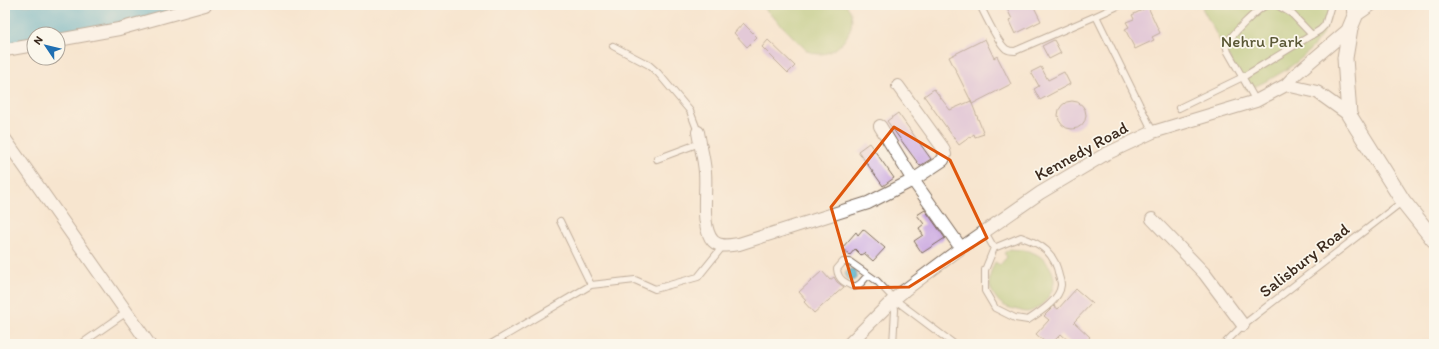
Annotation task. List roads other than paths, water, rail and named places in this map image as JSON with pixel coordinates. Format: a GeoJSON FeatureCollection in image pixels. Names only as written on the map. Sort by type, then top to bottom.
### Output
{"type":"FeatureCollection","features":[{"type":"Feature","properties":{"kind":"street"},"geometry":{"type":"LineString","coordinates":[[66,39],[119,29],[205,5]]}},
{"type":"Feature","properties":{"kind":"street","name":"Kennedy Road"},"geometry":{"type":"LineString","coordinates":[[849,344],[894,299],[961,248],[1040,193],[1104,155],[1153,132],[1256,101],[1286,85],[1353,16],[1371,5]]}},
{"type":"Feature","properties":{"kind":"street"},"geometry":{"type":"LineString","coordinates":[[1349,115],[1345,58],[1353,16]]}},
{"type":"Feature","properties":{"kind":"street"},"geometry":{"type":"LineString","coordinates":[[5,50],[26,46]]}},
{"type":"Feature","properties":{"kind":"street"},"geometry":{"type":"LineString","coordinates":[[1286,85],[1317,92],[1349,115],[1403,201],[1434,240]]}},
{"type":"Feature","properties":{"kind":"street"},"geometry":{"type":"LineString","coordinates":[[699,138],[705,171],[706,222],[708,233],[714,242],[723,246],[739,244],[868,203],[913,180],[942,160],[945,152],[898,86]]}},
{"type":"Feature","properties":{"kind":"street"},"geometry":{"type":"LineString","coordinates":[[880,126],[913,180],[961,248]]}},
{"type":"Feature","properties":{"kind":"street"},"geometry":{"type":"LineString","coordinates":[[5,139],[149,344]]}},
{"type":"Feature","properties":{"kind":"street"},"geometry":{"type":"LineString","coordinates":[[1152,220],[1204,273],[1243,325]]}},
{"type":"Feature","properties":{"kind":"lane"},"geometry":{"type":"LineString","coordinates":[[980,5],[1004,48],[1010,51],[1015,51],[1120,5]]}},
{"type":"Feature","properties":{"kind":"lane"},"geometry":{"type":"LineString","coordinates":[[1256,101],[1228,52],[1226,45],[1232,35],[1260,10],[1268,5]]}},
{"type":"Feature","properties":{"kind":"lane"},"geometry":{"type":"LineString","coordinates":[[1277,5],[1292,14],[1312,35]]}},
{"type":"Feature","properties":{"kind":"lane"},"geometry":{"type":"LineString","coordinates":[[1179,108],[1243,77],[1320,30],[1325,25],[1331,5]]}},
{"type":"Feature","properties":{"kind":"lane"},"geometry":{"type":"LineString","coordinates":[[1096,16],[1153,132]]}},
{"type":"Feature","properties":{"kind":"lane"},"geometry":{"type":"LineString","coordinates":[[613,46],[649,65],[665,80],[690,111],[699,138],[657,159]]}},
{"type":"Feature","properties":{"kind":"lane","name":"Salisbury Road"},"geometry":{"type":"LineString","coordinates":[[1224,344],[1243,325],[1403,201]]}},
{"type":"Feature","properties":{"kind":"lane"},"geometry":{"type":"LineString","coordinates":[[560,220],[591,285]]}},
{"type":"Feature","properties":{"kind":"lane"},"geometry":{"type":"LineString","coordinates":[[985,232],[994,248]]}},
{"type":"Feature","properties":{"kind":"lane"},"geometry":{"type":"LineString","coordinates":[[1021,237],[1037,243],[1049,252],[1058,268],[1061,286],[1055,298],[1041,312],[1028,320],[1015,318],[995,308],[985,291],[985,270],[994,248],[1021,237]]}},
{"type":"Feature","properties":{"kind":"lane"},"geometry":{"type":"LineString","coordinates":[[491,344],[591,285],[635,280],[655,289],[698,278],[723,246]]}},
{"type":"Feature","properties":{"kind":"lane"},"geometry":{"type":"LineString","coordinates":[[868,275],[855,287],[845,283],[838,276],[837,269],[843,262],[850,262],[877,281],[894,299],[954,344]]}},
{"type":"Feature","properties":{"kind":"lane"},"geometry":{"type":"LineString","coordinates":[[893,344],[895,310],[894,299]]}},
{"type":"Feature","properties":{"kind":"lane"},"geometry":{"type":"LineString","coordinates":[[81,344],[127,312]]}},
{"type":"Feature","properties":{"kind":"water"},"geometry":{"type":"Polygon","coordinates":[[[5,5],[217,5],[66,33],[66,26],[26,26],[26,42],[5,46],[5,5]]]}},
{"type":"Feature","properties":{"kind":"water"},"geometry":{"type":"Polygon","coordinates":[[[853,269],[856,270],[856,280],[849,281],[846,280],[845,273],[846,270],[853,269]]]}},
{"type":"Feature","properties":{"kind":"park label","name":"Nehru Park"},"geometry":{"type":"Point","coordinates":[1262,41]}}]}
